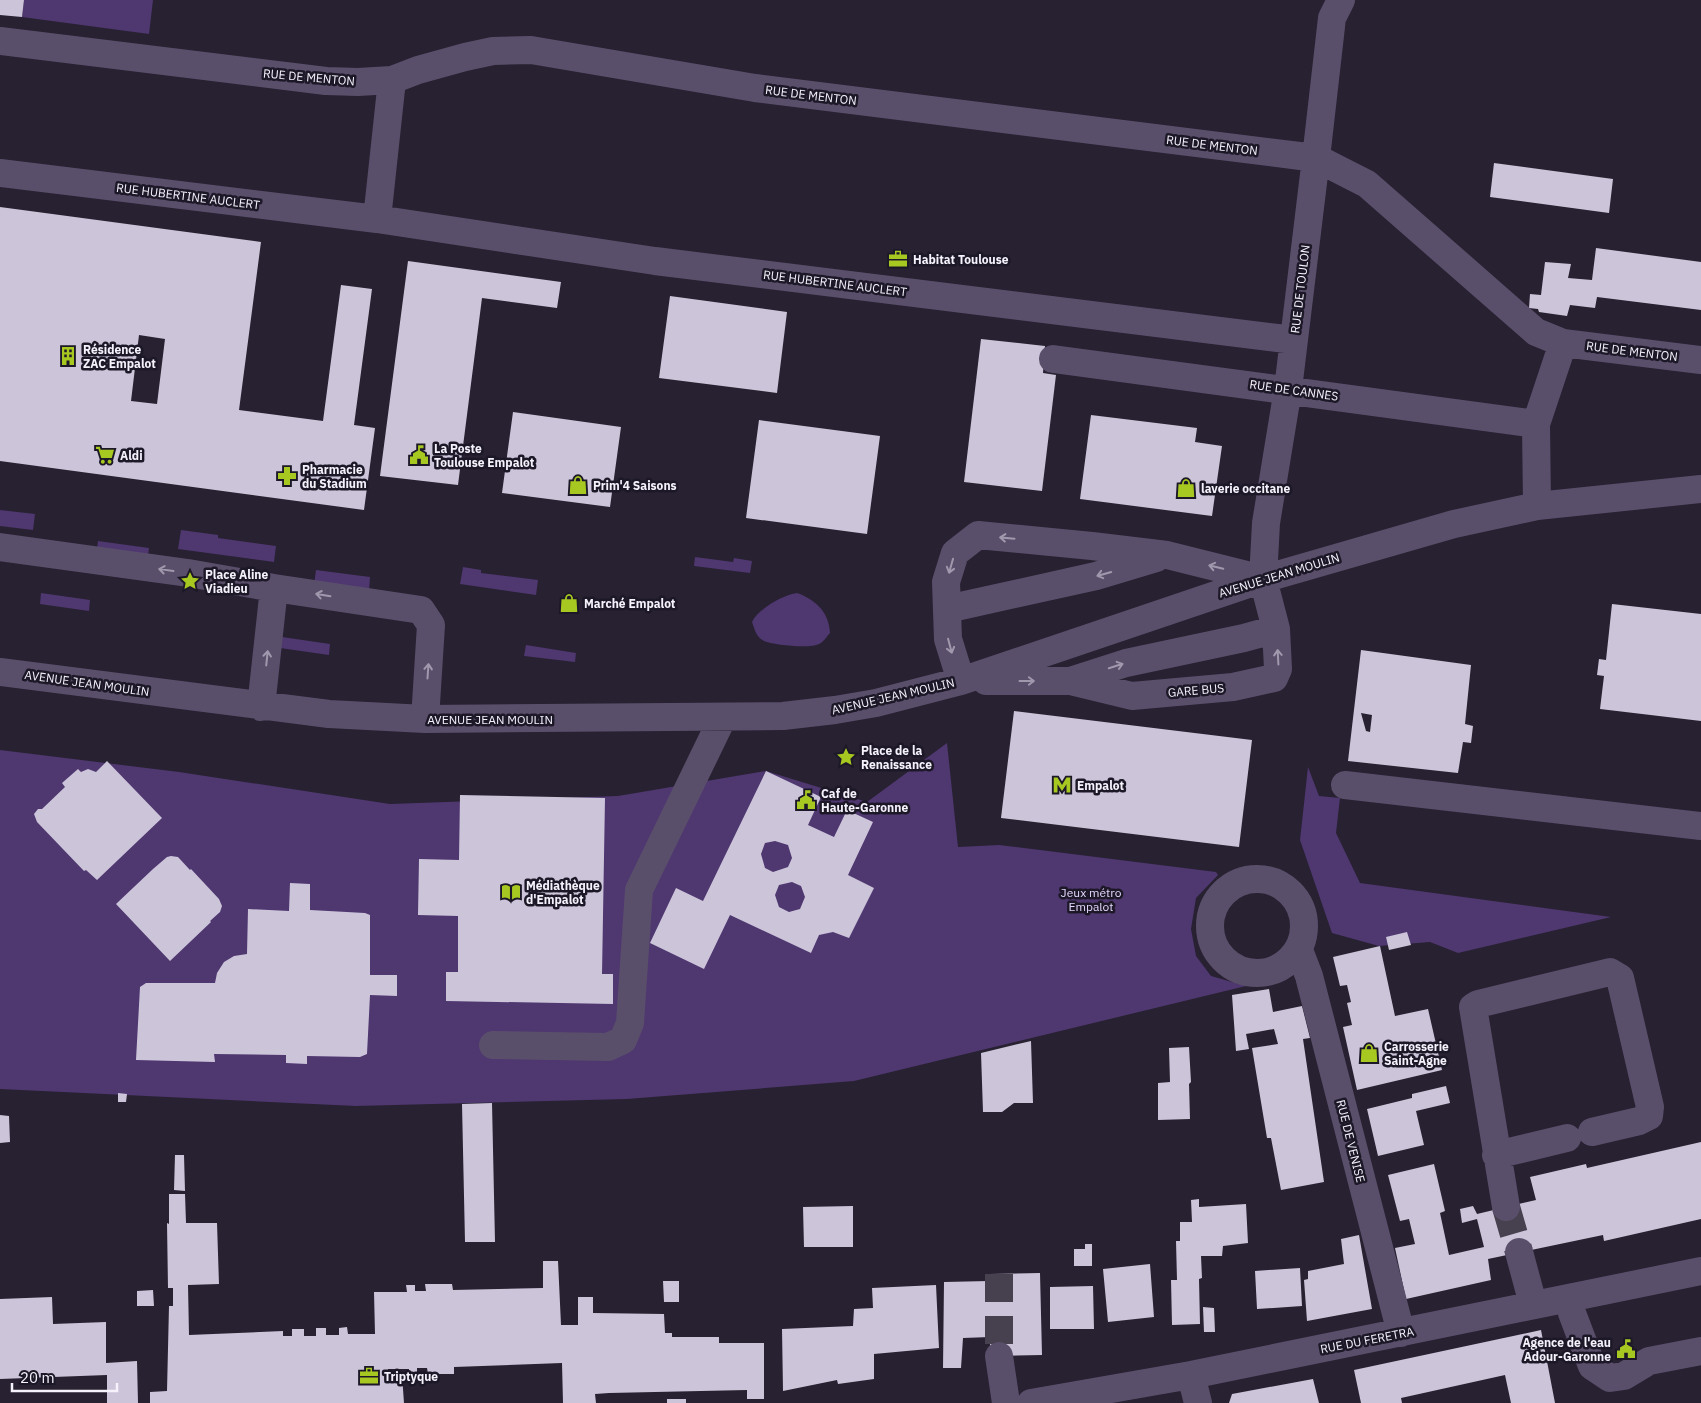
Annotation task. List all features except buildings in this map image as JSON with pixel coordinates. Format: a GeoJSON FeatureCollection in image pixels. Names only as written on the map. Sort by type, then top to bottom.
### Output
{"type":"FeatureCollection","features":[{"type":"Feature","properties":{"kind":"street","name":"RUE DE TOULON"},"geometry":{"type":"LineString","coordinates":[[1263,579],[1266,523],[1288,389],[1332,18],[1341,0]]}},
{"type":"Feature","properties":{"kind":"street","name":"RUE DE MENTON"},"geometry":{"type":"LineString","coordinates":[[0,41],[326,81],[358,82],[392,80],[418,70],[493,51],[531,50],[756,88],[1316,158],[1367,184],[1536,332],[1563,343],[1701,360]]}},
{"type":"Feature","properties":{"kind":"street"},"geometry":{"type":"LineString","coordinates":[[377,219],[392,80]]}},
{"type":"Feature","properties":{"kind":"street","name":"RUE HUBERTINE AUCLERT"},"geometry":{"type":"LineString","coordinates":[[0,173],[377,219],[655,261],[1294,340]]}},
{"type":"Feature","properties":{"kind":"street"},"geometry":{"type":"LineString","coordinates":[[1537,506],[1536,424],[1563,343]]}},
{"type":"Feature","properties":{"kind":"street","name":"RUE DE CANNES"},"geometry":{"type":"LineString","coordinates":[[1053,359],[1288,389],[1536,424]]}},
{"type":"Feature","properties":{"kind":"street","name":"AVENUE JEAN MOULIN"},"geometry":{"type":"LineString","coordinates":[[0,672],[329,714],[424,719],[783,716],[876,703],[961,681],[1263,579],[1454,524],[1537,506],[1701,489]]}},
{"type":"Feature","properties":{"kind":"street"},"geometry":{"type":"LineString","coordinates":[[961,681],[948,639],[946,582],[955,553],[978,535],[1167,555],[1263,579]]}},
{"type":"Feature","properties":{"kind":"street"},"geometry":{"type":"LineString","coordinates":[[0,547],[188,573],[421,610],[431,625],[424,719]]}},
{"type":"Feature","properties":{"kind":"street"},"geometry":{"type":"LineString","coordinates":[[948,610],[1096,576],[1167,555]]}},
{"type":"Feature","properties":{"kind":"street","name":"GARE BUS"},"geometry":{"type":"LineString","coordinates":[[961,681],[1070,680],[1132,696],[1233,686],[1274,678],[1278,669],[1276,629],[1263,579]]}},
{"type":"Feature","properties":{"kind":"street"},"geometry":{"type":"LineString","coordinates":[[261,706],[274,588]]}},
{"type":"Feature","properties":{"kind":"street","name":"GARE BUS"},"geometry":{"type":"LineString","coordinates":[[1070,680],[1126,663],[1244,638],[1276,629]]}},
{"type":"Feature","properties":{"kind":"street"},"geometry":{"type":"LineString","coordinates":[[493,1045],[608,1048],[623,1040],[630,1023],[639,890],[723,718]]}},
{"type":"Feature","properties":{"kind":"street"},"geometry":{"type":"LineString","coordinates":[[1345,786],[1701,826]]}},
{"type":"Feature","properties":{"kind":"street","name":"RUE DE VENISE"},"geometry":{"type":"LineString","coordinates":[[1298,950],[1310,976],[1401,1333]]}},
{"type":"Feature","properties":{"kind":"street"},"geometry":{"type":"LineString","coordinates":[[1496,1155],[1639,1121],[1649,1116],[1650,1106],[1620,978],[1610,972],[1472,1007],[1496,1155],[1506,1207]]}},
{"type":"Feature","properties":{"kind":"street"},"geometry":{"type":"LineString","coordinates":[[1519,1252],[1533,1304]]}},
{"type":"Feature","properties":{"kind":"street","name":"RUE DU FERETRA"},"geometry":{"type":"LineString","coordinates":[[1031,1403],[1401,1333],[1533,1304],[1701,1271]]}},
{"type":"Feature","properties":{"kind":"street"},"geometry":{"type":"LineString","coordinates":[[1570,1298],[1572,1313],[1592,1366],[1610,1378],[1624,1376],[1648,1361],[1701,1351]]}},
{"type":"Feature","properties":{"kind":"street"},"geometry":{"type":"LineString","coordinates":[[999,1356],[1006,1403]]}},
{"type":"Feature","properties":{"kind":"street"},"geometry":{"type":"LineString","coordinates":[[1191,1374],[1198,1403]]}},
{"type":"Feature","properties":{"kind":"green space"},"geometry":{"type":"Polygon","coordinates":[[[24,0],[153,0],[149,34],[22,17],[24,0]]]}},
{"type":"Feature","properties":{"kind":"green space"},"geometry":{"type":"Polygon","coordinates":[[[0,510],[35,514],[33,530],[0,526],[0,510]]]}},
{"type":"Feature","properties":{"kind":"green space"},"geometry":{"type":"Polygon","coordinates":[[[181,530],[218,535],[218,538],[276,546],[274,562],[178,549],[181,530]]]}},
{"type":"Feature","properties":{"kind":"green space"},"geometry":{"type":"Polygon","coordinates":[[[98,541],[149,548],[147,563],[96,556],[98,541]]]}},
{"type":"Feature","properties":{"kind":"green space"},"geometry":{"type":"Polygon","coordinates":[[[695,557],[733,562],[734,558],[752,561],[750,573],[694,566],[695,557]]]}},
{"type":"Feature","properties":{"kind":"green space"},"geometry":{"type":"Polygon","coordinates":[[[463,567],[481,570],[481,573],[538,580],[536,595],[460,584],[463,567]]]}},
{"type":"Feature","properties":{"kind":"green space"},"geometry":{"type":"Polygon","coordinates":[[[316,570],[370,577],[369,592],[314,585],[316,570]]]}},
{"type":"Feature","properties":{"kind":"green space"},"geometry":{"type":"Polygon","coordinates":[[[41,593],[90,600],[89,611],[40,604],[41,593]]]}},
{"type":"Feature","properties":{"kind":"green space"},"geometry":{"type":"Polygon","coordinates":[[[797,593],[816,603],[827,619],[830,633],[820,643],[808,646],[783,645],[761,639],[756,633],[752,622],[755,617],[772,603],[797,593]]]}},
{"type":"Feature","properties":{"kind":"green space"},"geometry":{"type":"Polygon","coordinates":[[[282,637],[330,644],[329,655],[280,648],[282,637]]]}},
{"type":"Feature","properties":{"kind":"green space"},"geometry":{"type":"Polygon","coordinates":[[[526,645],[576,653],[575,662],[524,656],[526,645]]]}},
{"type":"Feature","properties":{"kind":"green space","name":"Jeux métro Empalot"},"geometry":{"type":"Polygon","coordinates":[[[947,743],[958,847],[999,845],[1216,872],[1218,875],[1196,898],[1191,929],[1196,956],[1211,976],[1246,986],[854,1081],[627,1099],[356,1106],[0,1089],[0,750],[179,772],[390,804],[618,796],[766,771],[867,802],[947,743]]]}},
{"type":"Feature","properties":{"kind":"green space"},"geometry":{"type":"Polygon","coordinates":[[[1308,767],[1319,796],[1340,798],[1336,833],[1360,883],[1611,917],[1458,953],[1430,942],[1379,946],[1332,933],[1300,840],[1308,767]]]}},
{"type":"Feature","properties":{"kind":"tunnel"},"geometry":{"type":"LineString","coordinates":[[1506,1207],[1519,1252]]}},
{"type":"Feature","properties":{"kind":"tunnel"},"geometry":{"type":"LineString","coordinates":[[999,1274],[999,1356]]}},
{"type":"Feature","properties":{"kind":"place","name":"Habitat Toulouse"},"geometry":{"type":"Point","coordinates":[898,259]}},
{"type":"Feature","properties":{"kind":"place","name":"Résidence ZAC Empalot"},"geometry":{"type":"Point","coordinates":[68,356]}},
{"type":"Feature","properties":{"kind":"place","name":"Aldi"},"geometry":{"type":"Point","coordinates":[105,455]}},
{"type":"Feature","properties":{"kind":"place","name":"La Poste Toulouse Empalot"},"geometry":{"type":"Point","coordinates":[419,455]}},
{"type":"Feature","properties":{"kind":"place","name":"Pharmacie du Stadium"},"geometry":{"type":"Point","coordinates":[287,476]}},
{"type":"Feature","properties":{"kind":"place","name":"Prim'4 Saisons"},"geometry":{"type":"Point","coordinates":[578,485]}},
{"type":"Feature","properties":{"kind":"place","name":"laverie occitane"},"geometry":{"type":"Point","coordinates":[1186,488]}},
{"type":"Feature","properties":{"kind":"place","name":"Place Aline Viadieu"},"geometry":{"type":"Point","coordinates":[190,581]}},
{"type":"Feature","properties":{"kind":"place","name":"Marché Empalot"},"geometry":{"type":"Point","coordinates":[569,603]}},
{"type":"Feature","properties":{"kind":"place","name":"Place de la Renaissance"},"geometry":{"type":"Point","coordinates":[846,757]}},
{"type":"Feature","properties":{"kind":"place","name":"Empalot"},"geometry":{"type":"Point","coordinates":[1062,785]}},
{"type":"Feature","properties":{"kind":"place","name":"Caf de Haute-Garonne"},"geometry":{"type":"Point","coordinates":[806,800]}},
{"type":"Feature","properties":{"kind":"place","name":"Médiathèque d'Empalot"},"geometry":{"type":"Point","coordinates":[511,892]}},
{"type":"Feature","properties":{"kind":"place","name":"Carrosserie Saint-Agne"},"geometry":{"type":"Point","coordinates":[1369,1053]}},
{"type":"Feature","properties":{"kind":"place","name":"Agence de l'eau Adour-Garonne"},"geometry":{"type":"Point","coordinates":[1626,1349]}},
{"type":"Feature","properties":{"kind":"place","name":"Triptyque"},"geometry":{"type":"Point","coordinates":[369,1376]}}]}
